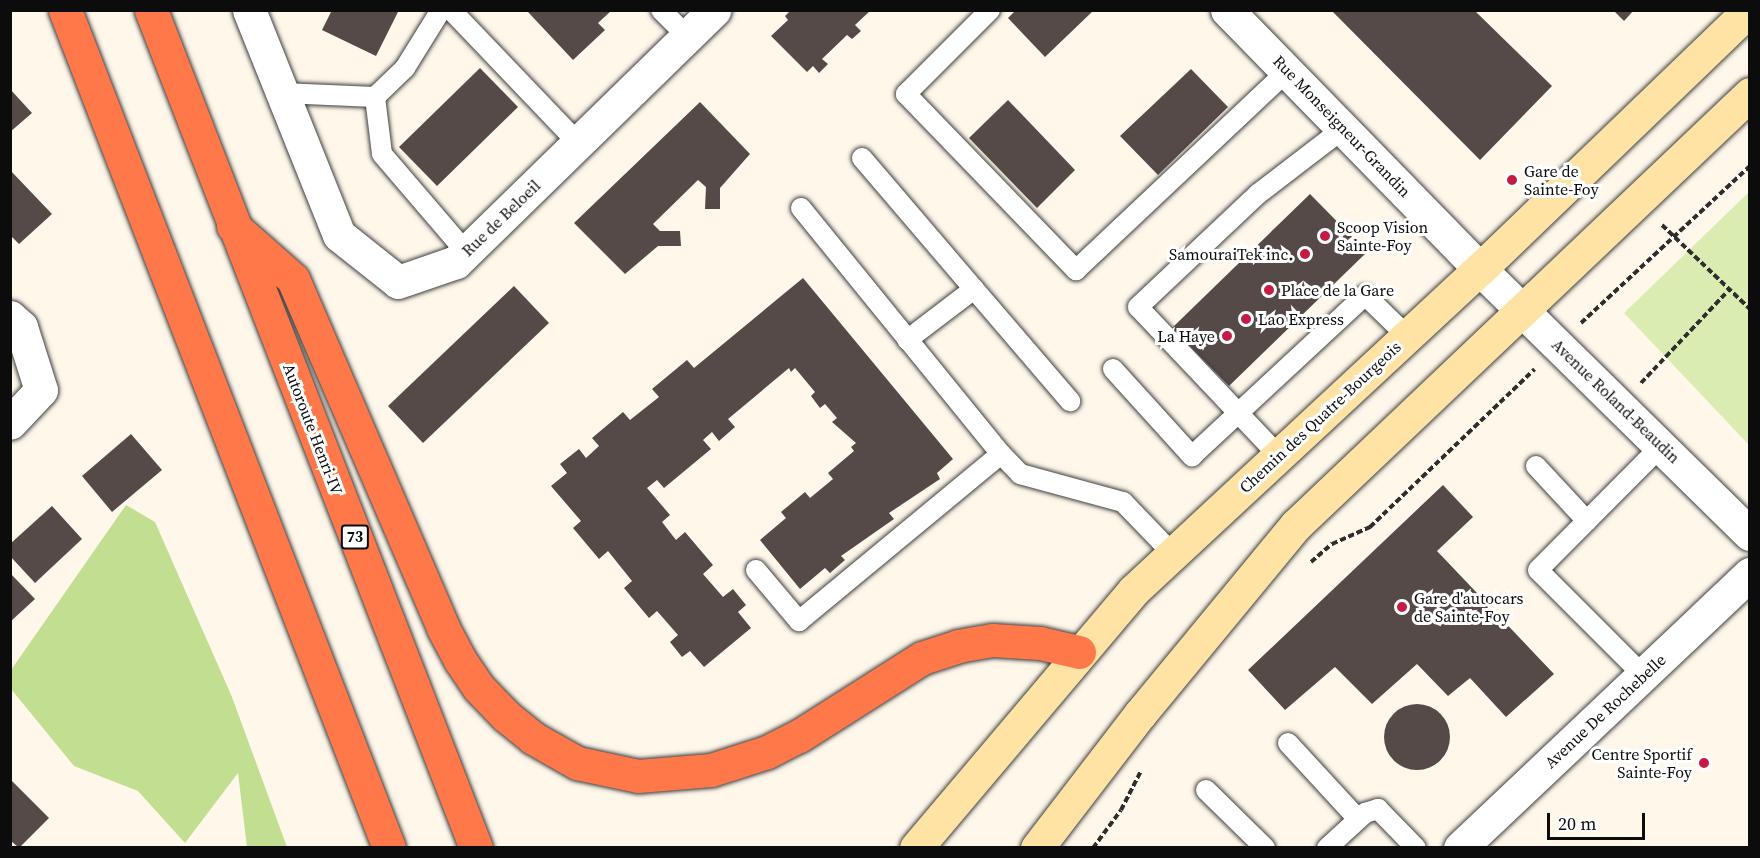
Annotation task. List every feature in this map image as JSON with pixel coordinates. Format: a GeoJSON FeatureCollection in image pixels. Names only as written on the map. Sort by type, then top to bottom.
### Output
{"type":"FeatureCollection","features":[{"type":"Feature","properties":{"kind":"highway"},"geometry":{"type":"LineString","coordinates":[[65,10],[389,848]]}},
{"type":"Feature","properties":{"kind":"highway","name":"Autoroute Henri-IV"},"geometry":{"type":"LineString","coordinates":[[151,10],[233,226],[477,848]]}},
{"type":"Feature","properties":{"kind":"highway"},"geometry":{"type":"LineString","coordinates":[[233,226],[293,279],[443,628],[460,660],[478,687],[506,716],[533,738],[577,763],[639,776],[711,770],[767,752],[922,658],[958,646],[992,640],[1040,643],[1079,652]]}},
{"type":"Feature","properties":{"kind":"highway"},"geometry":{"type":"LineString","coordinates":[[366,791],[367,848]]}},
{"type":"Feature","properties":{"kind":"main road","name":"Chemin des Quatre-Bourgeois"},"geometry":{"type":"LineString","coordinates":[[916,848],[1079,652],[1173,554],[1480,269],[1749,10]]}},
{"type":"Feature","properties":{"kind":"main road"},"geometry":{"type":"LineString","coordinates":[[1037,848],[1140,714],[1296,525],[1749,94]]}},
{"type":"Feature","properties":{"kind":"street","name":"Rue de Beloeil"},"geometry":{"type":"LineString","coordinates":[[249,10],[339,235],[398,282],[456,261],[714,10]]}},
{"type":"Feature","properties":{"kind":"street","name":"Rue Monseigneur-Grandin"},"geometry":{"type":"LineString","coordinates":[[1227,10],[1480,269]]}},
{"type":"Feature","properties":{"kind":"street","name":"Avenue Roland-Beaudin"},"geometry":{"type":"LineString","coordinates":[[1480,269],[1662,445],[1749,534]]}},
{"type":"Feature","properties":{"kind":"street"},"geometry":{"type":"LineString","coordinates":[[10,317],[21,327],[41,390],[10,423]]}},
{"type":"Feature","properties":{"kind":"street","name":"Avenue De Rochebelle"},"geometry":{"type":"LineString","coordinates":[[1460,848],[1749,574]]}},
{"type":"Feature","properties":{"kind":"lane"},"geometry":{"type":"LineString","coordinates":[[282,93],[375,97],[405,68],[441,10]]}},
{"type":"Feature","properties":{"kind":"lane"},"geometry":{"type":"LineString","coordinates":[[451,10],[578,143]]}},
{"type":"Feature","properties":{"kind":"lane"},"geometry":{"type":"LineString","coordinates":[[661,10],[687,36]]}},
{"type":"Feature","properties":{"kind":"lane"},"geometry":{"type":"LineString","coordinates":[[990,10],[906,94],[1076,270],[1287,70]]}},
{"type":"Feature","properties":{"kind":"lane"},"geometry":{"type":"LineString","coordinates":[[375,97],[382,154],[466,252]]}},
{"type":"Feature","properties":{"kind":"lane"},"geometry":{"type":"LineString","coordinates":[[1279,456],[1138,307],[1258,194],[1344,128]]}},
{"type":"Feature","properties":{"kind":"lane"},"geometry":{"type":"LineString","coordinates":[[862,158],[1070,401]]}},
{"type":"Feature","properties":{"kind":"lane"},"geometry":{"type":"LineString","coordinates":[[801,208],[1000,454],[1020,474],[1123,502],[1173,554]]}},
{"type":"Feature","properties":{"kind":"lane"},"geometry":{"type":"LineString","coordinates":[[907,340],[974,289]]}},
{"type":"Feature","properties":{"kind":"lane"},"geometry":{"type":"LineString","coordinates":[[1113,369],[1192,456],[1365,295],[1407,336]]}},
{"type":"Feature","properties":{"kind":"lane"},"geometry":{"type":"LineString","coordinates":[[1643,675],[1538,570],[1662,445]]}},
{"type":"Feature","properties":{"kind":"lane"},"geometry":{"type":"LineString","coordinates":[[756,570],[799,621],[1000,454]]}},
{"type":"Feature","properties":{"kind":"lane"},"geometry":{"type":"LineString","coordinates":[[1536,466],[1587,521]]}},
{"type":"Feature","properties":{"kind":"lane"},"geometry":{"type":"LineString","coordinates":[[1288,743],[1358,819]]}},
{"type":"Feature","properties":{"kind":"lane"},"geometry":{"type":"LineString","coordinates":[[1206,790],[1265,848]]}},
{"type":"Feature","properties":{"kind":"lane"},"geometry":{"type":"LineString","coordinates":[[1327,848],[1358,819],[1378,809],[1416,848]]}},
{"type":"Feature","properties":{"kind":"path"},"geometry":{"type":"LineString","coordinates":[[1304,570],[1332,544],[1370,527],[1559,346],[1623,281],[1674,238],[1749,166]]}},
{"type":"Feature","properties":{"kind":"path"},"geometry":{"type":"LineString","coordinates":[[1662,225],[1749,309]]}},
{"type":"Feature","properties":{"kind":"path"},"geometry":{"type":"LineString","coordinates":[[1620,404],[1729,290]]}},
{"type":"Feature","properties":{"kind":"path"},"geometry":{"type":"LineString","coordinates":[[1093,848],[1121,810],[1144,764]]}},
{"type":"Feature","properties":{"kind":"green space"},"geometry":{"type":"Polygon","coordinates":[[[1749,192],[1749,445],[1624,313],[1749,192]]]}},
{"type":"Feature","properties":{"kind":"green space"},"geometry":{"type":"Polygon","coordinates":[[[126,505],[155,522],[232,697],[287,847],[247,847],[238,773],[185,843],[138,791],[74,766],[11,689],[11,670],[126,505]]]}},
{"type":"Feature","properties":{"kind":"building"},"geometry":{"type":"Polygon","coordinates":[[[332,10],[399,10],[376,56],[322,30],[332,10]]]}},
{"type":"Feature","properties":{"kind":"building"},"geometry":{"type":"Polygon","coordinates":[[[612,10],[598,23],[605,30],[573,60],[528,12],[612,10]]]}},
{"type":"Feature","properties":{"kind":"building"},"geometry":{"type":"Polygon","coordinates":[[[791,10],[871,10],[855,25],[861,31],[852,39],[847,35],[822,59],[828,64],[819,73],[813,66],[807,72],[771,36],[788,20],[785,16],[791,10]]]}},
{"type":"Feature","properties":{"kind":"building"},"geometry":{"type":"Polygon","coordinates":[[[1016,10],[1094,10],[1045,57],[1008,18],[1016,10]]]}},
{"type":"Feature","properties":{"kind":"building"},"geometry":{"type":"Polygon","coordinates":[[[1331,10],[1474,10],[1552,86],[1480,160],[1331,10]]]}},
{"type":"Feature","properties":{"kind":"building"},"geometry":{"type":"Polygon","coordinates":[[[1613,10],[1634,10],[1624,21],[1613,10]]]}},
{"type":"Feature","properties":{"kind":"building"},"geometry":{"type":"Polygon","coordinates":[[[480,68],[518,107],[437,186],[399,147],[480,68]]]}},
{"type":"Feature","properties":{"kind":"building"},"geometry":{"type":"Polygon","coordinates":[[[1191,69],[1228,107],[1158,175],[1120,136],[1191,69]]]}},
{"type":"Feature","properties":{"kind":"building"},"geometry":{"type":"Polygon","coordinates":[[[10,89],[32,113],[10,132],[10,89]]]}},
{"type":"Feature","properties":{"kind":"building"},"geometry":{"type":"Polygon","coordinates":[[[1008,100],[1075,170],[1037,208],[969,138],[1008,100]]]}},
{"type":"Feature","properties":{"kind":"building"},"geometry":{"type":"Polygon","coordinates":[[[700,102],[750,154],[720,188],[720,209],[705,209],[706,187],[698,180],[653,224],[660,231],[680,231],[681,246],[658,246],[625,274],[574,223],[700,102]]]}},
{"type":"Feature","properties":{"kind":"building"},"geometry":{"type":"Polygon","coordinates":[[[10,170],[52,214],[19,244],[10,235],[10,170]]]}},
{"type":"Feature","properties":{"kind":"building","name":"Place de la Gare"},"geometry":{"type":"Polygon","coordinates":[[[1310,194],[1367,252],[1229,386],[1172,328],[1310,194]]]}},
{"type":"Feature","properties":{"kind":"building"},"geometry":{"type":"Polygon","coordinates":[[[803,278],[953,459],[937,473],[940,479],[889,513],[894,519],[841,556],[845,560],[830,573],[825,568],[800,589],[760,540],[786,518],[781,512],[805,492],[810,498],[833,479],[828,473],[854,451],[851,447],[856,443],[832,422],[837,418],[825,404],[820,408],[811,396],[815,392],[795,368],[791,372],[789,368],[728,419],[735,427],[719,441],[712,432],[703,440],[711,449],[664,488],[657,480],[647,488],[670,515],[662,522],[676,540],[685,532],[713,565],[703,574],[723,597],[733,589],[746,605],[738,612],[751,628],[704,667],[690,651],[682,657],[670,642],[678,635],[657,611],[649,618],[624,588],[632,581],[608,551],[599,559],[573,528],[581,521],[551,486],[567,473],[560,464],[579,449],[586,458],[599,446],[592,438],[623,412],[630,420],[659,397],[652,389],[687,360],[694,368],[803,278]]]}},
{"type":"Feature","properties":{"kind":"building"},"geometry":{"type":"Polygon","coordinates":[[[514,286],[549,323],[423,443],[388,406],[514,286]]]}},
{"type":"Feature","properties":{"kind":"building"},"geometry":{"type":"Polygon","coordinates":[[[131,434],[162,470],[112,512],[82,476],[131,434]]]}},
{"type":"Feature","properties":{"kind":"building","name":"Gare d'autocars de Sainte-Foy"},"geometry":{"type":"Polygon","coordinates":[[[1443,485],[1473,517],[1437,551],[1554,674],[1506,717],[1470,678],[1448,696],[1417,664],[1372,704],[1335,667],[1285,710],[1248,670],[1443,485]]]}},
{"type":"Feature","properties":{"kind":"building"},"geometry":{"type":"Polygon","coordinates":[[[52,506],[82,539],[35,583],[10,556],[10,544],[52,506]]]}},
{"type":"Feature","properties":{"kind":"building"},"geometry":{"type":"Polygon","coordinates":[[[10,573],[35,599],[10,622],[10,573]]]}},
{"type":"Feature","properties":{"kind":"building"},"geometry":{"type":"Polygon","coordinates":[[[1410,704],[1424,704],[1436,709],[1445,718],[1450,737],[1448,750],[1441,761],[1424,770],[1410,770],[1398,765],[1389,756],[1384,744],[1384,730],[1389,718],[1398,709],[1410,704]]]}},
{"type":"Feature","properties":{"kind":"building"},"geometry":{"type":"Polygon","coordinates":[[[10,779],[49,818],[19,848],[10,840],[10,779]]]}},
{"type":"Feature","properties":{"kind":"place","name":"Gare de Sainte-Foy"},"geometry":{"type":"Point","coordinates":[1512,180]}},
{"type":"Feature","properties":{"kind":"place","name":"Scoop Vision Sainte-Foy"},"geometry":{"type":"Point","coordinates":[1325,236]}},
{"type":"Feature","properties":{"kind":"place","name":"SamouraiTek inc."},"geometry":{"type":"Point","coordinates":[1305,254]}},
{"type":"Feature","properties":{"kind":"place","name":"Place de la Gare"},"geometry":{"type":"Point","coordinates":[1269,290]}},
{"type":"Feature","properties":{"kind":"place","name":"Lao Express"},"geometry":{"type":"Point","coordinates":[1246,319]}},
{"type":"Feature","properties":{"kind":"place","name":"La Haye"},"geometry":{"type":"Point","coordinates":[1227,336]}},
{"type":"Feature","properties":{"kind":"place","name":"Gare d'autocars de Sainte-Foy"},"geometry":{"type":"Point","coordinates":[1402,607]}},
{"type":"Feature","properties":{"kind":"place","name":"Centre Sportif Sainte-Foy"},"geometry":{"type":"Point","coordinates":[1704,763]}}]}
